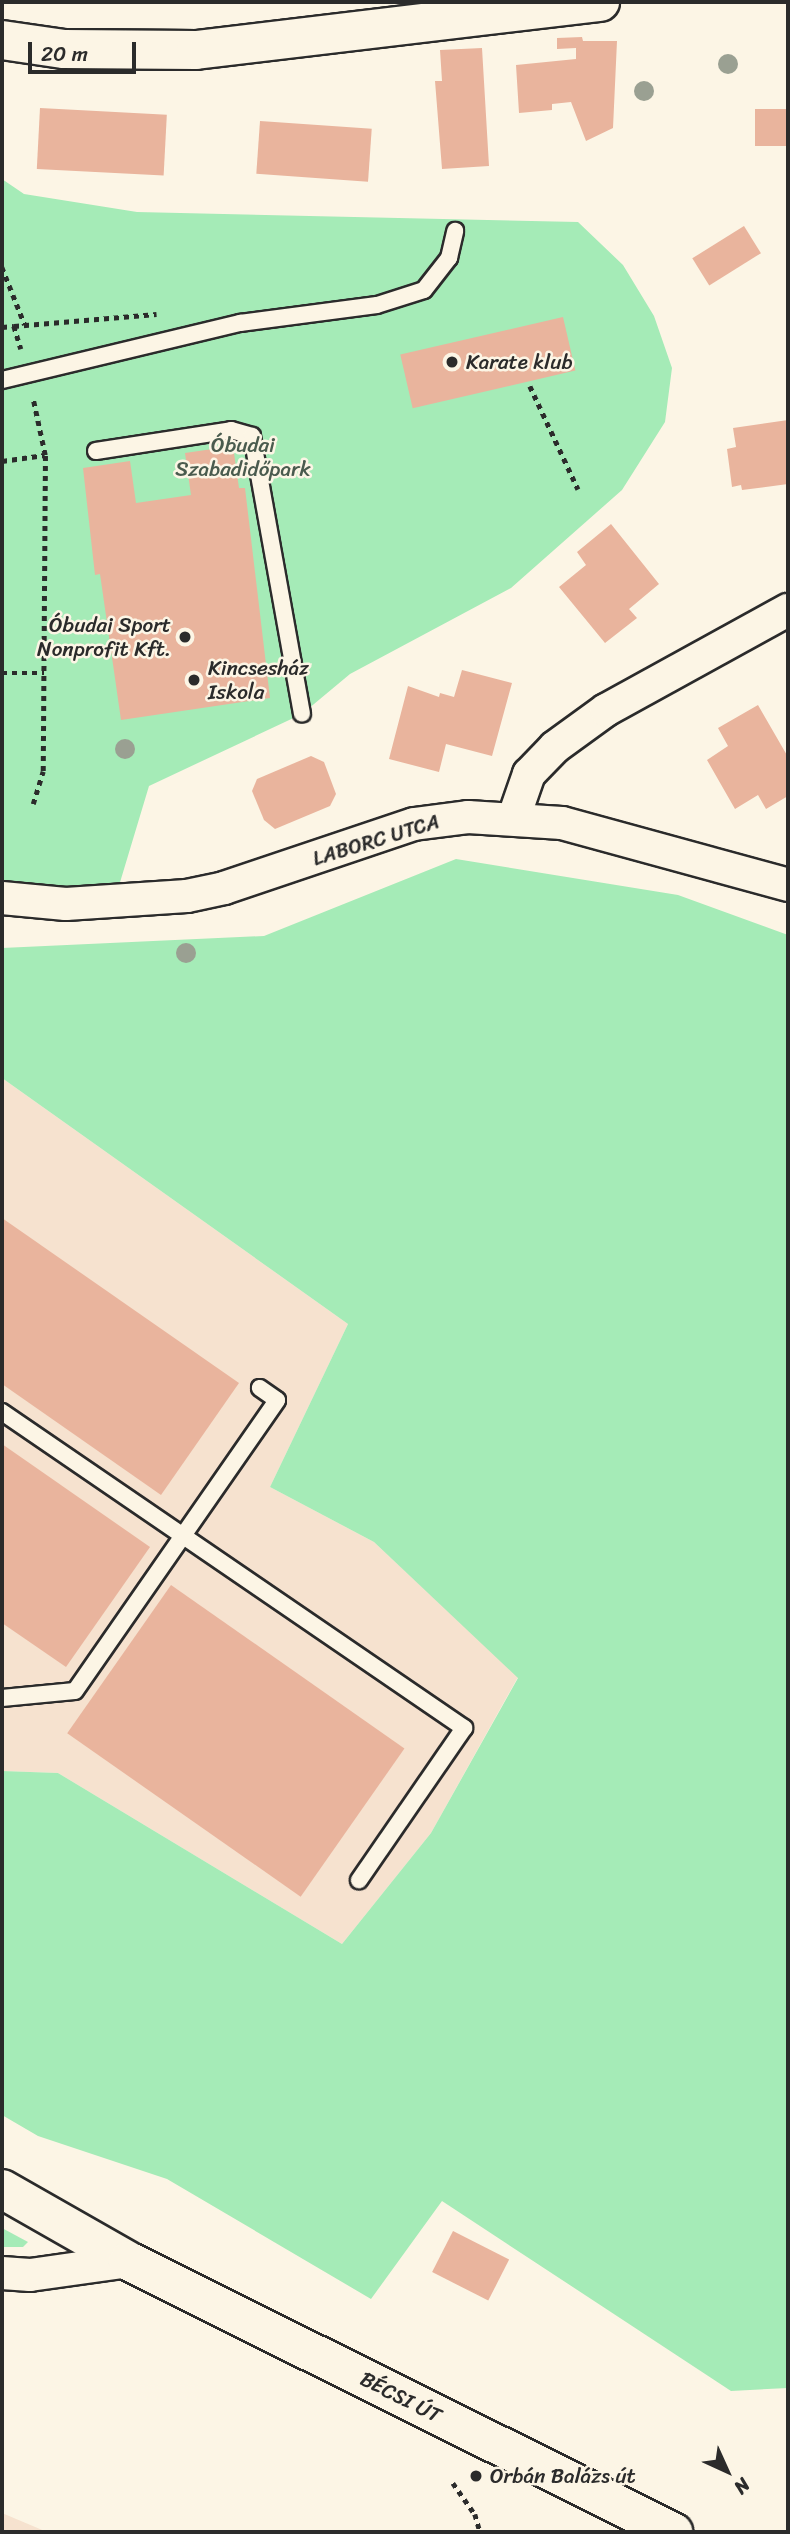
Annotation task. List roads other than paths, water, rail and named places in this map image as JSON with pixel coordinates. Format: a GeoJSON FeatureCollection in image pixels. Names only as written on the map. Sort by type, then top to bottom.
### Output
{"type":"FeatureCollection","features":[{"type":"Feature","properties":{"kind":"main road"},"geometry":{"type":"LineString","coordinates":[[2,40],[64,49],[196,50],[600,2]]}},
{"type":"Feature","properties":{"kind":"main road","name":"BÉCSI ÚT"},"geometry":{"type":"LineString","coordinates":[[2,2189],[128,2261],[673,2532]]}},
{"type":"Feature","properties":{"kind":"street"},"geometry":{"type":"LineString","coordinates":[[514,817],[529,774],[555,747],[606,710],[788,610]]}},
{"type":"Feature","properties":{"kind":"street","name":"LABORC UTCA"},"geometry":{"type":"LineString","coordinates":[[2,898],[66,904],[187,896],[236,884],[435,818],[514,817],[562,823],[788,885]]}},
{"type":"Feature","properties":{"kind":"street"},"geometry":{"type":"LineString","coordinates":[[2,2273],[30,2275],[128,2261]]}},
{"type":"Feature","properties":{"kind":"lane"},"geometry":{"type":"LineString","coordinates":[[2,380],[28,376],[240,323],[377,305],[424,290],[449,258],[455,231]]}},
{"type":"Feature","properties":{"kind":"lane"},"geometry":{"type":"LineString","coordinates":[[96,451],[231,430],[252,436],[302,714]]}},
{"type":"Feature","properties":{"kind":"lane"},"geometry":{"type":"LineString","coordinates":[[2,1698],[75,1691],[277,1400],[260,1388]]}},
{"type":"Feature","properties":{"kind":"lane"},"geometry":{"type":"LineString","coordinates":[[2,1412],[464,1728],[359,1880]]}},
{"type":"Feature","properties":{"kind":"place","name":"Karate klub"},"geometry":{"type":"Point","coordinates":[452,362]}},
{"type":"Feature","properties":{"kind":"place","name":"Óbudai Sport Nonprofit Kft."},"geometry":{"type":"Point","coordinates":[185,637]}},
{"type":"Feature","properties":{"kind":"place","name":"Kincsesház Iskola"},"geometry":{"type":"Point","coordinates":[194,680]}},
{"type":"Feature","properties":{"kind":"place","name":"Orbán Balázs út"},"geometry":{"type":"Point","coordinates":[476,2476]}},
{"type":"Feature","properties":{"kind":"park label","name":"Óbudai Szabadidőpark"},"geometry":{"type":"Point","coordinates":[243,457]}}]}
